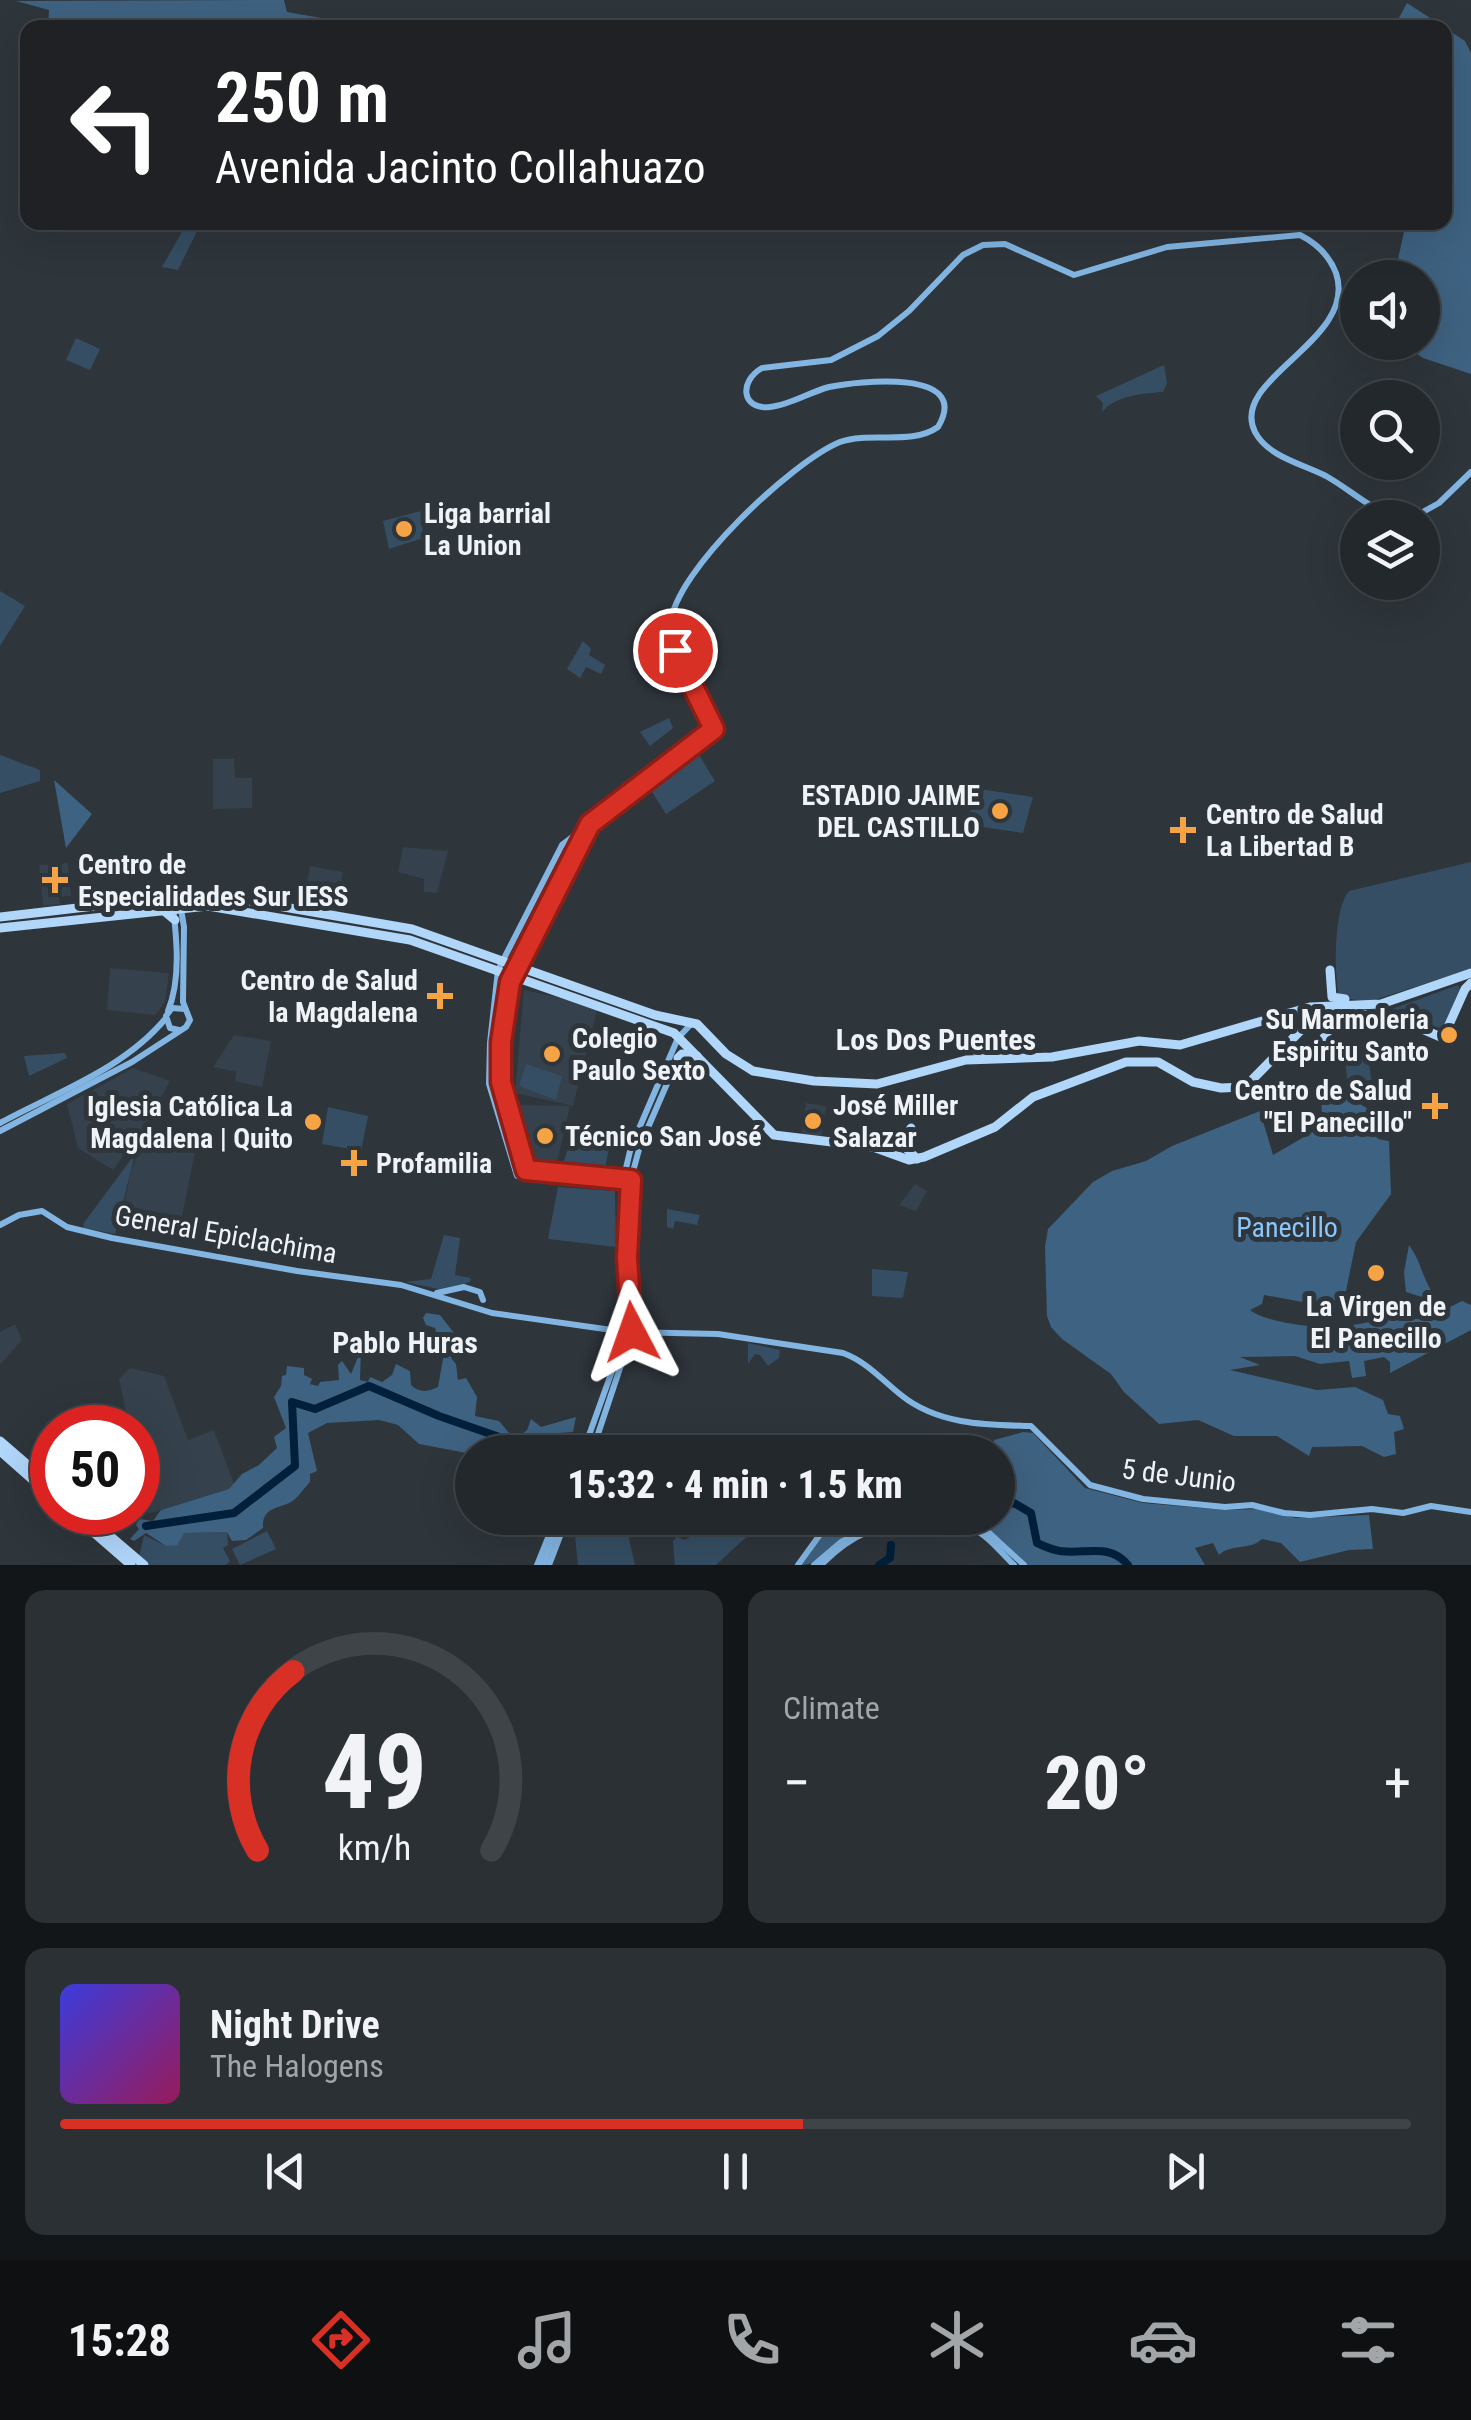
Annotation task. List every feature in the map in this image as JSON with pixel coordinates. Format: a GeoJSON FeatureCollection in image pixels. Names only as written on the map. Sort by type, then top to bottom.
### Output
{"type":"FeatureCollection","features":[{"type":"Feature","properties":{"kind":"main road"},"geometry":{"type":"LineString","coordinates":[[0,917],[175,897],[231,898],[412,929],[500,966]]}},
{"type":"Feature","properties":{"kind":"main road"},"geometry":{"type":"LineString","coordinates":[[0,928],[222,907],[410,940],[655,1015],[744,1066],[814,1081],[878,1084],[985,1058],[1052,1057],[1139,1040],[1180,1045],[1310,1007],[1386,1003],[1467,980]]}},
{"type":"Feature","properties":{"kind":"main road"},"geometry":{"type":"LineString","coordinates":[[1330,970],[1333,998],[1357,1003]]}},
{"type":"Feature","properties":{"kind":"main road"},"geometry":{"type":"LineString","coordinates":[[515,971],[685,1033],[700,1058],[774,1135],[873,1148],[918,1159],[996,1126],[1033,1097],[1126,1062],[1158,1062],[1193,1082],[1221,1088],[1245,1087],[1310,1022],[1324,1016],[1379,1014],[1399,1018],[1443,1038],[1467,980]]}},
{"type":"Feature","properties":{"kind":"main road"},"geometry":{"type":"LineString","coordinates":[[1314,1052],[1332,1028],[1360,1016]]}},
{"type":"Feature","properties":{"kind":"main road"},"geometry":{"type":"LineString","coordinates":[[974,1040],[977,1052],[985,1058]]}},
{"type":"Feature","properties":{"kind":"main road"},"geometry":{"type":"LineString","coordinates":[[678,1058],[688,1054],[700,1058]]}},
{"type":"Feature","properties":{"kind":"main road"},"geometry":{"type":"LineString","coordinates":[[910,1128],[904,1146],[908,1154],[918,1159]]}},
{"type":"Feature","properties":{"kind":"main road"},"geometry":{"type":"LineString","coordinates":[[0,1441],[30,1467]]}},
{"type":"Feature","properties":{"kind":"main road"},"geometry":{"type":"LineString","coordinates":[[0,1451],[30,1478]]}},
{"type":"Feature","properties":{"kind":"main road"},"geometry":{"type":"LineString","coordinates":[[100,1535],[137,1563]]}},
{"type":"Feature","properties":{"kind":"main road"},"geometry":{"type":"LineString","coordinates":[[105,1535],[123,1553]]}},
{"type":"Feature","properties":{"kind":"street"},"geometry":{"type":"LineString","coordinates":[[626,1182],[516,1172],[489,1084],[500,966],[557,851],[714,729],[675,650],[671,621],[679,596],[728,530],[832,446],[860,438],[918,436],[933,431],[944,411],[942,398],[921,384],[845,384],[769,407],[754,403],[746,394],[749,378],[762,368],[831,360],[882,334],[963,255],[982,245],[1005,244],[1074,275],[1168,246],[1300,235],[1317,245],[1330,261],[1338,281],[1337,298],[1322,329],[1258,395],[1252,415],[1254,428],[1264,442],[1292,462],[1326,476],[1361,500]]}},
{"type":"Feature","properties":{"kind":"street"},"geometry":{"type":"LineString","coordinates":[[1440,502],[1471,472]]}},
{"type":"Feature","properties":{"kind":"street"},"geometry":{"type":"LineString","coordinates":[[526,1173],[501,1082],[501,1042],[515,971],[590,824]]}},
{"type":"Feature","properties":{"kind":"street"},"geometry":{"type":"LineString","coordinates":[[175,897],[174,994],[167,1015],[170,1028],[180,1030]]}},
{"type":"Feature","properties":{"kind":"street"},"geometry":{"type":"LineString","coordinates":[[0,1131],[132,1062],[190,1020],[184,1009],[173,912]]}},
{"type":"Feature","properties":{"kind":"street"},"geometry":{"type":"LineString","coordinates":[[0,1123],[125,1057],[146,1042],[167,1015],[177,1007],[184,1009]]}},
{"type":"Feature","properties":{"kind":"street"},"geometry":{"type":"LineString","coordinates":[[632,1162],[678,1058],[685,1033]]}},
{"type":"Feature","properties":{"kind":"street"},"geometry":{"type":"LineString","coordinates":[[597,1435],[630,1332],[622,1258],[626,1182],[685,1033]]}},
{"type":"Feature","properties":{"kind":"street","name":"General Epiclachima"},"geometry":{"type":"LineString","coordinates":[[0,1225],[18,1214],[42,1210],[67,1226],[112,1238],[401,1285],[476,1309]]}},
{"type":"Feature","properties":{"kind":"street"},"geometry":{"type":"LineString","coordinates":[[462,1304],[458,1299],[460,1290],[476,1290],[502,1313]]}},
{"type":"Feature","properties":{"kind":"street","name":"General Epiclachima"},"geometry":{"type":"LineString","coordinates":[[431,1293],[460,1290]]}},
{"type":"Feature","properties":{"kind":"street"},"geometry":{"type":"LineString","coordinates":[[483,1300],[476,1309],[630,1332]]}},
{"type":"Feature","properties":{"kind":"street"},"geometry":{"type":"LineString","coordinates":[[590,1435],[630,1332]]}},
{"type":"Feature","properties":{"kind":"street","name":"5 de Junio"},"geometry":{"type":"LineString","coordinates":[[630,1332],[718,1334],[844,1354],[862,1360],[921,1408],[982,1425],[1032,1426],[1090,1485],[1142,1498],[1225,1507],[1252,1505],[1310,1515],[1372,1509],[1403,1513],[1431,1506],[1471,1512]]}},
{"type":"Feature","properties":{"kind":"street"},"geometry":{"type":"LineString","coordinates":[[817,1565],[841,1542],[880,1523],[958,1518],[986,1530],[1024,1565]]}},
{"type":"Feature","properties":{"kind":"street"},"geometry":{"type":"LineString","coordinates":[[817,1565],[867,1532],[897,1525],[937,1523],[957,1524],[978,1532],[1014,1565]]}},
{"type":"Feature","properties":{"kind":"street"},"geometry":{"type":"LineString","coordinates":[[543,1565],[554,1535]]}},
{"type":"Feature","properties":{"kind":"street"},"geometry":{"type":"LineString","coordinates":[[798,1565],[820,1535]]}},
{"type":"Feature","properties":{"kind":"shaded area"},"geometry":{"type":"Polygon","coordinates":[[[183,230],[198,230],[178,270],[162,267],[183,230]]]}},
{"type":"Feature","properties":{"kind":"shaded area"},"geometry":{"type":"Polygon","coordinates":[[[76,338],[100,349],[90,370],[66,360],[76,338]]]}},
{"type":"Feature","properties":{"kind":"shaded area"},"geometry":{"type":"Polygon","coordinates":[[[1164,365],[1167,383],[1163,392],[1122,399],[1102,412],[1103,403],[1096,396],[1164,365]]]}},
{"type":"Feature","properties":{"kind":"shaded area","name":"Liga barrial La Union"},"geometry":{"type":"Polygon","coordinates":[[[421,511],[423,538],[389,549],[383,521],[421,511]]]}},
{"type":"Feature","properties":{"kind":"shaded area"},"geometry":{"type":"Polygon","coordinates":[[[0,591],[25,606],[0,646],[0,591]]]}},
{"type":"Feature","properties":{"kind":"shaded area"},"geometry":{"type":"Polygon","coordinates":[[[583,641],[591,649],[589,655],[605,665],[601,674],[586,667],[580,678],[567,669],[583,641]]]}},
{"type":"Feature","properties":{"kind":"shaded area"},"geometry":{"type":"Polygon","coordinates":[[[669,718],[673,728],[650,746],[640,732],[669,718]]]}},
{"type":"Feature","properties":{"kind":"shaded area"},"geometry":{"type":"Polygon","coordinates":[[[0,755],[40,770],[40,781],[0,793],[0,755]]]}},
{"type":"Feature","properties":{"kind":"shaded area"},"geometry":{"type":"Polygon","coordinates":[[[699,755],[715,781],[666,814],[649,787],[699,755]]]}},
{"type":"Feature","properties":{"kind":"shaded area"},"geometry":{"type":"Polygon","coordinates":[[[213,759],[234,759],[235,778],[252,778],[252,808],[213,809],[213,759]]]}},
{"type":"Feature","properties":{"kind":"shaded area","name":"ESTADIO JAIME DEL CASTILLO"},"geometry":{"type":"Polygon","coordinates":[[[973,788],[1033,797],[1023,833],[969,825],[973,788]]]}},
{"type":"Feature","properties":{"kind":"shaded area"},"geometry":{"type":"Polygon","coordinates":[[[403,847],[448,851],[437,893],[424,892],[424,879],[398,872],[403,847]]]}},
{"type":"Feature","properties":{"kind":"shaded area"},"geometry":{"type":"Polygon","coordinates":[[[1471,862],[1471,969],[1368,1002],[1339,997],[1337,927],[1349,891],[1471,862]]]}},
{"type":"Feature","properties":{"kind":"shaded area","name":"Centro de Especialidades Sur IESS"},"geometry":{"type":"Polygon","coordinates":[[[68,863],[71,896],[59,897],[60,904],[43,906],[39,865],[68,863]]]}},
{"type":"Feature","properties":{"kind":"shaded area"},"geometry":{"type":"Polygon","coordinates":[[[310,866],[343,872],[336,913],[303,907],[310,866]]]}},
{"type":"Feature","properties":{"kind":"shaded area"},"geometry":{"type":"Polygon","coordinates":[[[110,968],[169,973],[165,1002],[155,1015],[107,1010],[110,968]]]}},
{"type":"Feature","properties":{"kind":"shaded area"},"geometry":{"type":"Polygon","coordinates":[[[1458,985],[1460,989],[1442,1029],[1392,1009],[1458,985]]]}},
{"type":"Feature","properties":{"kind":"shaded area","name":"Colegio Paulo Sexto"},"geometry":{"type":"Polygon","coordinates":[[[524,990],[598,1006],[573,1106],[515,1093],[524,990]]]}},
{"type":"Feature","properties":{"kind":"shaded area"},"geometry":{"type":"Polygon","coordinates":[[[234,1035],[271,1041],[262,1087],[235,1081],[236,1072],[213,1067],[234,1035]]]}},
{"type":"Feature","properties":{"kind":"shaded area"},"geometry":{"type":"Polygon","coordinates":[[[65,1053],[67,1058],[29,1076],[24,1056],[65,1053]]]}},
{"type":"Feature","properties":{"kind":"shaded area"},"geometry":{"type":"Polygon","coordinates":[[[1368,1055],[1373,1093],[1349,1097],[1345,1058],[1368,1055]]]}},
{"type":"Feature","properties":{"kind":"shaded area"},"geometry":{"type":"Polygon","coordinates":[[[526,1064],[562,1076],[556,1100],[519,1086],[526,1064]]]}},
{"type":"Feature","properties":{"kind":"shaded area"},"geometry":{"type":"Polygon","coordinates":[[[133,1068],[170,1081],[147,1123],[113,1170],[78,1148],[67,1104],[133,1068]]]}},
{"type":"Feature","properties":{"kind":"shaded area","name":"José Miller Salazar"},"geometry":{"type":"Polygon","coordinates":[[[806,1103],[826,1106],[821,1138],[801,1135],[806,1103]]]}},
{"type":"Feature","properties":{"kind":"shaded area","name":"Técnico San José"},"geometry":{"type":"Polygon","coordinates":[[[518,1105],[570,1106],[556,1167],[537,1165],[518,1105]]]}},
{"type":"Feature","properties":{"kind":"shaded area"},"geometry":{"type":"Polygon","coordinates":[[[328,1107],[368,1116],[361,1151],[322,1144],[328,1107]]]}},
{"type":"Feature","properties":{"kind":"shaded area"},"geometry":{"type":"Polygon","coordinates":[[[153,1129],[198,1137],[182,1217],[124,1206],[138,1152],[153,1129]]]}},
{"type":"Feature","properties":{"kind":"shaded area"},"geometry":{"type":"Polygon","coordinates":[[[572,1135],[610,1142],[604,1175],[561,1171],[572,1135]]]}},
{"type":"Feature","properties":{"kind":"shaded area"},"geometry":{"type":"Polygon","coordinates":[[[135,1154],[115,1234],[84,1228],[83,1224],[135,1154]]]}},
{"type":"Feature","properties":{"kind":"shaded area"},"geometry":{"type":"Polygon","coordinates":[[[915,1184],[927,1191],[916,1211],[899,1205],[915,1184]]]}},
{"type":"Feature","properties":{"kind":"shaded area"},"geometry":{"type":"Polygon","coordinates":[[[558,1187],[615,1191],[616,1247],[548,1239],[558,1187]]]}},
{"type":"Feature","properties":{"kind":"shaded area"},"geometry":{"type":"Polygon","coordinates":[[[667,1209],[700,1215],[697,1225],[675,1221],[673,1229],[667,1227],[667,1209]]]}},
{"type":"Feature","properties":{"kind":"shaded area"},"geometry":{"type":"Polygon","coordinates":[[[444,1235],[460,1238],[455,1275],[471,1278],[470,1282],[443,1290],[405,1282],[431,1279],[444,1235]]]}},
{"type":"Feature","properties":{"kind":"shaded area"},"geometry":{"type":"Polygon","coordinates":[[[872,1269],[908,1272],[903,1298],[872,1296],[872,1269]]]}},
{"type":"Feature","properties":{"kind":"shaded area"},"geometry":{"type":"Polygon","coordinates":[[[15,1324],[22,1340],[0,1365],[0,1332],[15,1324]]]}},
{"type":"Feature","properties":{"kind":"shaded area"},"geometry":{"type":"Polygon","coordinates":[[[748,1343],[780,1350],[779,1358],[768,1366],[755,1354],[748,1364],[748,1343]]]}},
{"type":"Feature","properties":{"kind":"shaded area"},"geometry":{"type":"Polygon","coordinates":[[[130,1368],[164,1376],[188,1440],[214,1430],[234,1484],[229,1489],[160,1510],[160,1405],[124,1405],[119,1379],[130,1368]]]}},
{"type":"Feature","properties":{"kind":"shaded area"},"geometry":{"type":"Polygon","coordinates":[[[267,1531],[276,1549],[240,1565],[232,1549],[267,1531]]]}},
{"type":"Feature","properties":{"kind":"shaded area"},"geometry":{"type":"Polygon","coordinates":[[[227,1532],[228,1545],[223,1548],[230,1561],[226,1565],[150,1565],[139,1557],[144,1535],[166,1546],[184,1533],[227,1532]]]}},
{"type":"Feature","properties":{"kind":"shaded area"},"geometry":{"type":"Polygon","coordinates":[[[628,1535],[635,1565],[578,1565],[575,1536],[628,1535]]]}},
{"type":"Feature","properties":{"kind":"shaded area"},"geometry":{"type":"Polygon","coordinates":[[[693,1535],[749,1535],[716,1565],[675,1565],[673,1541],[677,1537],[685,1540],[693,1535]]]}},
{"type":"Feature","properties":{"kind":"green space"},"geometry":{"type":"Polygon","coordinates":[[[284,0],[287,12],[333,20],[48,20],[49,10],[16,1],[284,0]]]}},
{"type":"Feature","properties":{"kind":"green space"},"geometry":{"type":"Polygon","coordinates":[[[1407,3],[1433,20],[1398,20],[1407,3]]]}},
{"type":"Feature","properties":{"kind":"green space"},"geometry":{"type":"Polygon","coordinates":[[[1452,33],[1465,41],[1471,53],[1471,374],[1429,360],[1440,360],[1440,260],[1398,260],[1404,230],[1452,230],[1452,33]]]}},
{"type":"Feature","properties":{"kind":"green space"},"geometry":{"type":"Polygon","coordinates":[[[54,780],[92,814],[66,848],[54,780]]]}},
{"type":"Feature","properties":{"kind":"green space","name":"Panecillo"},"geometry":{"type":"Polygon","coordinates":[[[1320,1087],[1368,1109],[1370,1130],[1378,1139],[1389,1141],[1391,1194],[1356,1242],[1346,1291],[1332,1304],[1324,1306],[1264,1295],[1262,1304],[1250,1310],[1282,1322],[1323,1327],[1389,1318],[1418,1319],[1428,1299],[1406,1292],[1404,1272],[1409,1245],[1434,1295],[1450,1307],[1462,1301],[1471,1305],[1471,1330],[1390,1373],[1390,1362],[1384,1357],[1364,1361],[1366,1376],[1352,1378],[1349,1361],[1320,1364],[1295,1356],[1240,1357],[1260,1365],[1230,1370],[1317,1390],[1355,1387],[1383,1400],[1388,1414],[1400,1416],[1404,1429],[1394,1432],[1396,1454],[1384,1457],[1362,1446],[1312,1447],[1309,1456],[1277,1436],[1234,1436],[1198,1420],[1159,1424],[1124,1392],[1111,1374],[1062,1339],[1047,1316],[1048,1229],[1093,1182],[1260,1111],[1273,1155],[1323,1126],[1320,1087]]]}},
{"type":"Feature","properties":{"kind":"green space"},"geometry":{"type":"Polygon","coordinates":[[[426,1313],[440,1315],[454,1333],[457,1352],[451,1358],[458,1380],[466,1378],[477,1397],[475,1416],[499,1421],[511,1435],[455,1435],[455,1451],[419,1444],[398,1425],[379,1420],[327,1423],[308,1433],[317,1471],[310,1474],[310,1482],[294,1500],[268,1512],[263,1528],[246,1540],[232,1541],[227,1532],[184,1533],[177,1545],[166,1546],[149,1535],[160,1535],[161,1510],[229,1489],[277,1448],[274,1437],[286,1428],[274,1397],[287,1366],[304,1368],[304,1375],[312,1379],[310,1384],[318,1386],[320,1382],[339,1380],[338,1365],[342,1361],[351,1374],[361,1350],[360,1380],[368,1382],[370,1377],[382,1382],[392,1375],[396,1364],[410,1371],[411,1385],[417,1389],[428,1391],[438,1387],[443,1359],[435,1328],[426,1325],[426,1313]]]}},
{"type":"Feature","properties":{"kind":"green space"},"geometry":{"type":"Polygon","coordinates":[[[576,1417],[573,1432],[521,1435],[531,1419],[541,1427],[576,1417]]]}},
{"type":"Feature","properties":{"kind":"green space"},"geometry":{"type":"Polygon","coordinates":[[[1033,1433],[1085,1488],[1143,1503],[1259,1509],[1296,1518],[1369,1515],[1373,1549],[1349,1550],[1300,1562],[1281,1543],[1262,1539],[1219,1555],[1213,1543],[1195,1548],[1205,1565],[1027,1565],[995,1535],[1015,1535],[1012,1435],[1033,1433]]]}},
{"type":"Feature","properties":{"kind":"green space"},"geometry":{"type":"Polygon","coordinates":[[[823,1535],[850,1535],[816,1561],[802,1565],[823,1535]]]}},
{"type":"Feature","properties":{"kind":"waterway"},"geometry":{"type":"LineString","coordinates":[[160,1524],[234,1513],[295,1466],[292,1402],[315,1409],[369,1386],[494,1435]]}},
{"type":"Feature","properties":{"kind":"waterway"},"geometry":{"type":"LineString","coordinates":[[1015,1504],[1031,1513],[1037,1543],[1060,1551],[1105,1552],[1128,1565]]}},
{"type":"Feature","properties":{"kind":"waterway"},"geometry":{"type":"LineString","coordinates":[[879,1565],[890,1558],[891,1545]]}},
{"type":"Feature","properties":{"kind":"place","name":"Liga barrial La Union"},"geometry":{"type":"Point","coordinates":[404,529]}},
{"type":"Feature","properties":{"kind":"place","name":"ESTADIO JAIME DEL CASTILLO"},"geometry":{"type":"Point","coordinates":[1000,811]}},
{"type":"Feature","properties":{"kind":"place","name":"Centro de Salud La Libertad B"},"geometry":{"type":"Point","coordinates":[1183,830]}},
{"type":"Feature","properties":{"kind":"place","name":"Centro de Especialidades Sur IESS"},"geometry":{"type":"Point","coordinates":[55,880]}},
{"type":"Feature","properties":{"kind":"place","name":"Centro de Salud la Magdalena"},"geometry":{"type":"Point","coordinates":[440,996]}},
{"type":"Feature","properties":{"kind":"place","name":"Su Marmoleria Espiritu Santo"},"geometry":{"type":"Point","coordinates":[1449,1035]}},
{"type":"Feature","properties":{"kind":"place","name":"Colegio Paulo Sexto"},"geometry":{"type":"Point","coordinates":[552,1054]}},
{"type":"Feature","properties":{"kind":"place","name":"Centro de Salud \"El Panecillo\""},"geometry":{"type":"Point","coordinates":[1435,1106]}},
{"type":"Feature","properties":{"kind":"place","name":"José Miller Salazar"},"geometry":{"type":"Point","coordinates":[813,1121]}},
{"type":"Feature","properties":{"kind":"place","name":"Iglesia Católica La Magdalena | Quito"},"geometry":{"type":"Point","coordinates":[313,1122]}},
{"type":"Feature","properties":{"kind":"place","name":"Técnico San José"},"geometry":{"type":"Point","coordinates":[545,1136]}},
{"type":"Feature","properties":{"kind":"place","name":"Profamilia"},"geometry":{"type":"Point","coordinates":[354,1163]}},
{"type":"Feature","properties":{"kind":"place","name":"La Virgen de El Panecillo"},"geometry":{"type":"Point","coordinates":[1376,1273]}},
{"type":"Feature","properties":{"kind":"district","name":"Los Dos Puentes"},"geometry":{"type":"Point","coordinates":[936,1040]}},
{"type":"Feature","properties":{"kind":"district","name":"Pablo Huras"},"geometry":{"type":"Point","coordinates":[405,1343]}},
{"type":"Feature","properties":{"kind":"route"},"geometry":{"type":"LineString","coordinates":[[632,1332],[627,1258],[631,1180],[526,1170],[501,1086],[501,1042],[510,982],[590,824],[714,729],[675,650]]}}]}
